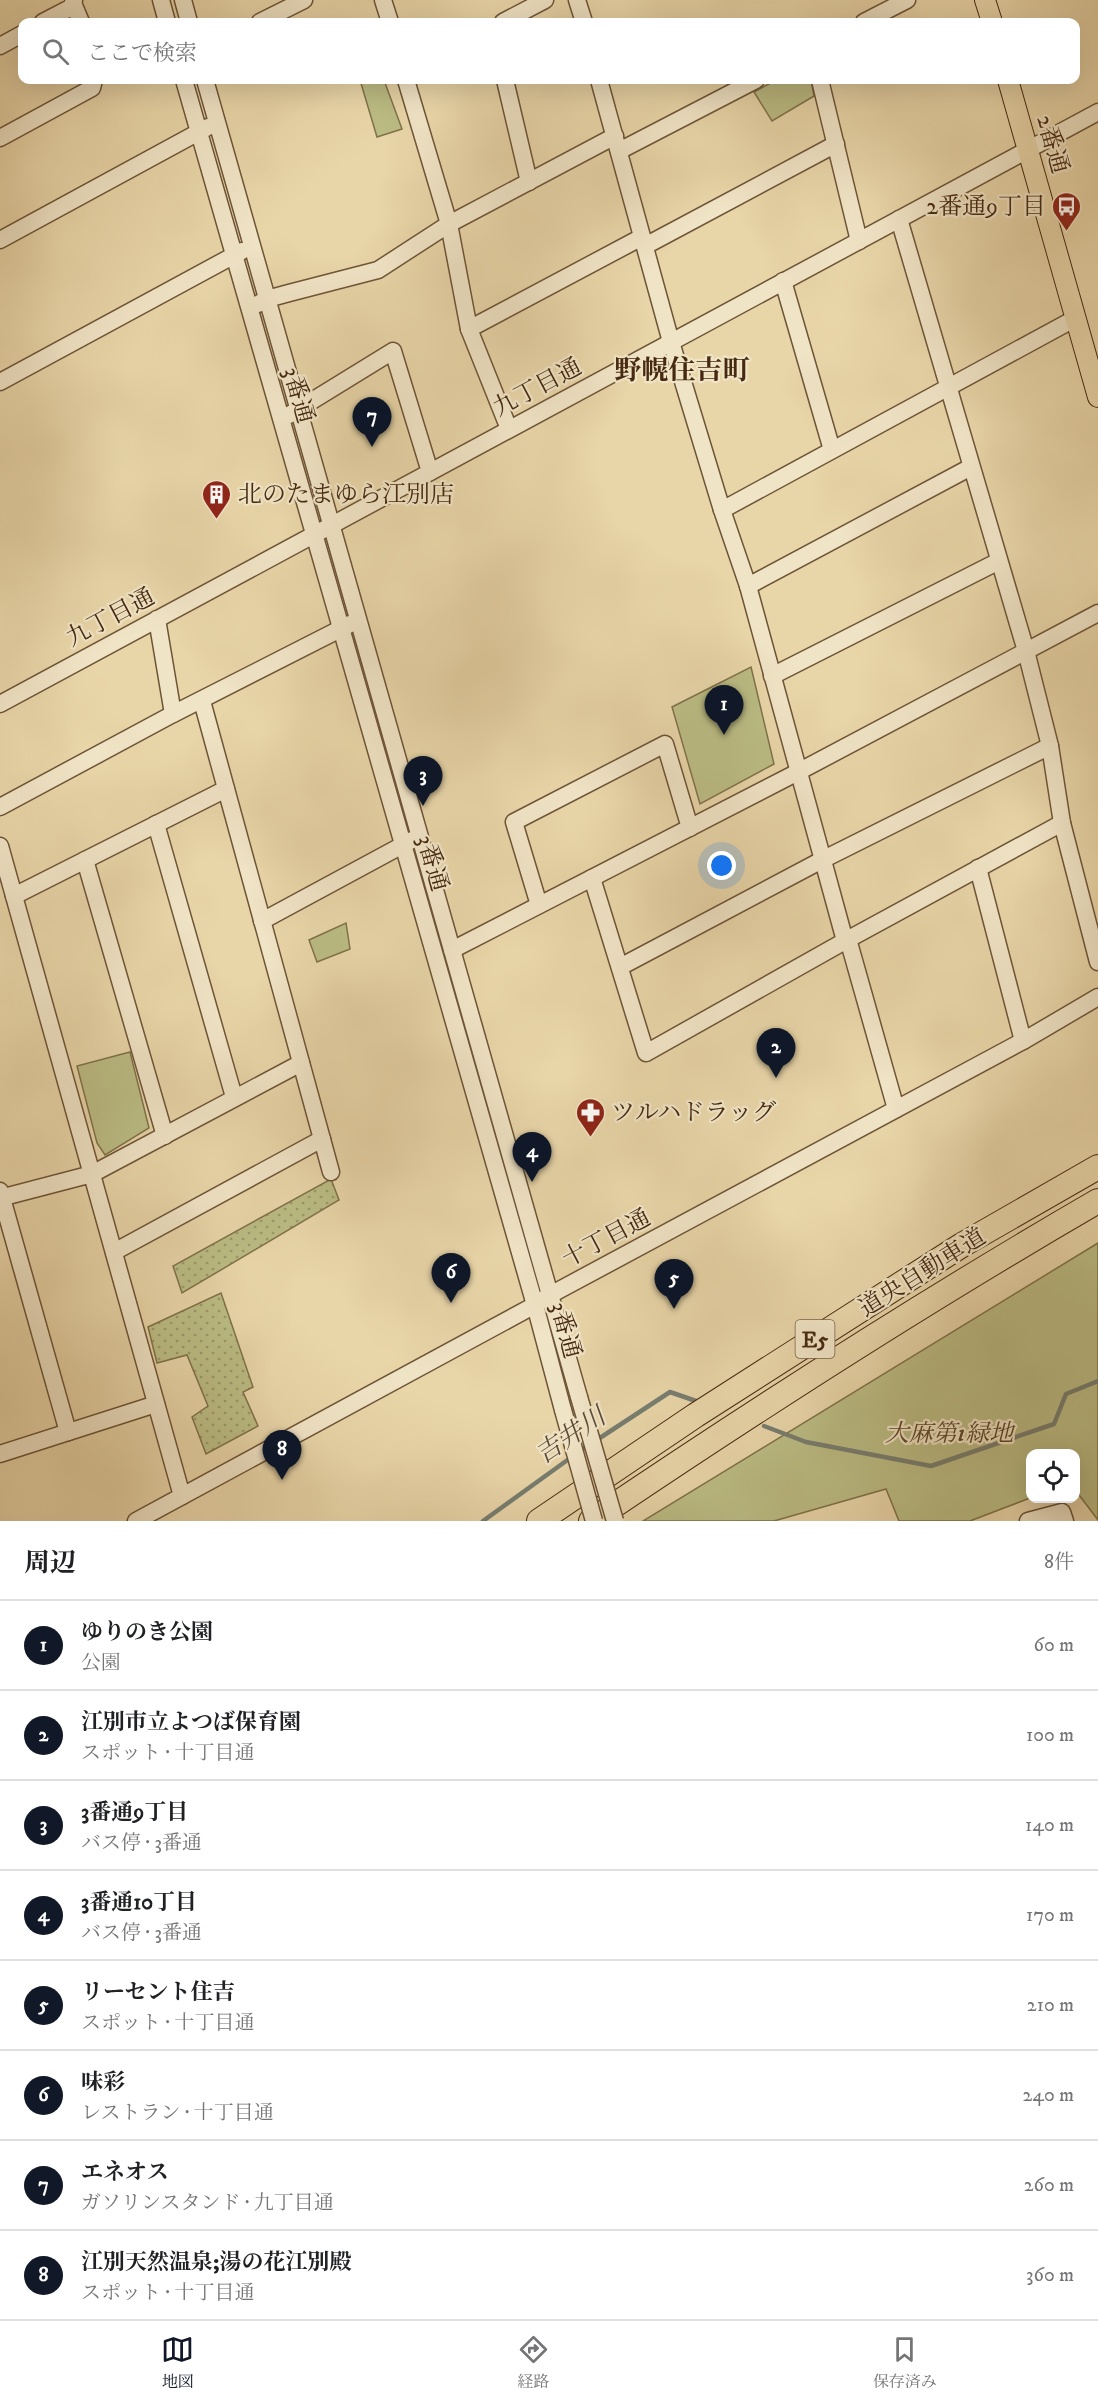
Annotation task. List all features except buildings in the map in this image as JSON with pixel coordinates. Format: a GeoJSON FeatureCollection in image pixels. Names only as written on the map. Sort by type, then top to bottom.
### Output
{"type":"FeatureCollection","features":[{"type":"Feature","properties":{"kind":"highway","name":"道央自動車道"},"geometry":{"type":"LineString","coordinates":[[539,1521],[696,1415],[962,1245],[1098,1167]]}},
{"type":"Feature","properties":{"kind":"highway","name":"道央自動車道"},"geometry":{"type":"LineString","coordinates":[[593,1521],[716,1437],[978,1270],[1098,1201]]}},
{"type":"Feature","properties":{"kind":"main road"},"geometry":{"type":"LineString","coordinates":[[985,0],[991,18]]}},
{"type":"Feature","properties":{"kind":"main road","name":"2番通"},"geometry":{"type":"LineString","coordinates":[[1009,84],[1098,396]]}},
{"type":"Feature","properties":{"kind":"street"},"geometry":{"type":"LineString","coordinates":[[161,0],[166,18]]}},
{"type":"Feature","properties":{"kind":"street"},"geometry":{"type":"LineString","coordinates":[[183,0],[188,18]]}},
{"type":"Feature","properties":{"kind":"street"},"geometry":{"type":"LineString","coordinates":[[268,18],[304,0]]}},
{"type":"Feature","properties":{"kind":"street"},"geometry":{"type":"LineString","coordinates":[[383,0],[389,18]]}},
{"type":"Feature","properties":{"kind":"street"},"geometry":{"type":"LineString","coordinates":[[511,18],[545,0]]}},
{"type":"Feature","properties":{"kind":"street"},"geometry":{"type":"LineString","coordinates":[[577,0],[583,18]]}},
{"type":"Feature","properties":{"kind":"street"},"geometry":{"type":"LineString","coordinates":[[872,18],[907,0]]}},
{"type":"Feature","properties":{"kind":"street"},"geometry":{"type":"LineString","coordinates":[[51,18],[72,7],[74,2]]}},
{"type":"Feature","properties":{"kind":"street"},"geometry":{"type":"LineString","coordinates":[[74,2],[80,18]]}},
{"type":"Feature","properties":{"kind":"street"},"geometry":{"type":"LineString","coordinates":[[0,46],[18,36]]}},
{"type":"Feature","properties":{"kind":"street"},"geometry":{"type":"LineString","coordinates":[[0,138],[92,88],[93,84]]}},
{"type":"Feature","properties":{"kind":"street","name":"3番通"},"geometry":{"type":"LineString","coordinates":[[185,84],[535,1305],[593,1521]]}},
{"type":"Feature","properties":{"kind":"street","name":"3番通"},"geometry":{"type":"LineString","coordinates":[[206,84],[615,1521]]}},
{"type":"Feature","properties":{"kind":"street"},"geometry":{"type":"LineString","coordinates":[[407,84],[449,224],[469,329],[509,429]]}},
{"type":"Feature","properties":{"kind":"street"},"geometry":{"type":"LineString","coordinates":[[506,84],[529,182]]}},
{"type":"Feature","properties":{"kind":"street"},"geometry":{"type":"LineString","coordinates":[[600,84],[671,342],[722,510],[748,586],[822,860],[896,1109]]}},
{"type":"Feature","properties":{"kind":"street"},"geometry":{"type":"LineString","coordinates":[[249,309],[267,299],[378,270],[449,224],[529,182],[747,84]]}},
{"type":"Feature","properties":{"kind":"street"},"geometry":{"type":"LineString","coordinates":[[821,84],[859,241]]}},
{"type":"Feature","properties":{"kind":"street","name":"九丁目通"},"geometry":{"type":"LineString","coordinates":[[0,704],[1098,112]]}},
{"type":"Feature","properties":{"kind":"street"},"geometry":{"type":"LineString","coordinates":[[0,240],[217,122]]}},
{"type":"Feature","properties":{"kind":"street"},"geometry":{"type":"LineString","coordinates":[[469,329],[836,144]]}},
{"type":"Feature","properties":{"kind":"street"},"geometry":{"type":"LineString","coordinates":[[899,219],[1026,651],[1050,747],[1062,823],[1098,962]]}},
{"type":"Feature","properties":{"kind":"street"},"geometry":{"type":"LineString","coordinates":[[0,382],[252,245]]}},
{"type":"Feature","properties":{"kind":"street"},"geometry":{"type":"LineString","coordinates":[[783,281],[832,450]]}},
{"type":"Feature","properties":{"kind":"street"},"geometry":{"type":"LineString","coordinates":[[722,510],[1076,318]]}},
{"type":"Feature","properties":{"kind":"street"},"geometry":{"type":"LineString","coordinates":[[281,421],[393,351],[430,472]]}},
{"type":"Feature","properties":{"kind":"street"},"geometry":{"type":"LineString","coordinates":[[748,586],[971,467]]}},
{"type":"Feature","properties":{"kind":"street"},"geometry":{"type":"LineString","coordinates":[[772,676],[999,561]]}},
{"type":"Feature","properties":{"kind":"street"},"geometry":{"type":"LineString","coordinates":[[452,950],[798,772],[1098,613]]}},
{"type":"Feature","properties":{"kind":"street"},"geometry":{"type":"LineString","coordinates":[[157,619],[173,714]]}},
{"type":"Feature","properties":{"kind":"street"},"geometry":{"type":"LineString","coordinates":[[0,807],[173,714],[358,621]]}},
{"type":"Feature","properties":{"kind":"street"},"geometry":{"type":"LineString","coordinates":[[201,701],[331,1172]]}},
{"type":"Feature","properties":{"kind":"street"},"geometry":{"type":"LineString","coordinates":[[539,905],[514,822],[665,744],[690,828]]}},
{"type":"Feature","properties":{"kind":"street"},"geometry":{"type":"LineString","coordinates":[[620,967],[822,860],[1050,747]]}},
{"type":"Feature","properties":{"kind":"street"},"geometry":{"type":"LineString","coordinates":[[14,896],[226,789]]}},
{"type":"Feature","properties":{"kind":"street"},"geometry":{"type":"LineString","coordinates":[[592,878],[646,1053],[846,940],[1062,823]]}},
{"type":"Feature","properties":{"kind":"street"},"geometry":{"type":"LineString","coordinates":[[156,824],[234,1097]]}},
{"type":"Feature","properties":{"kind":"street"},"geometry":{"type":"LineString","coordinates":[[262,921],[419,836]]}},
{"type":"Feature","properties":{"kind":"street"},"geometry":{"type":"LineString","coordinates":[[0,846],[182,1496]]}},
{"type":"Feature","properties":{"kind":"street"},"geometry":{"type":"LineString","coordinates":[[85,860],[165,1136]]}},
{"type":"Feature","properties":{"kind":"street"},"geometry":{"type":"LineString","coordinates":[[978,868],[1023,1041]]}},
{"type":"Feature","properties":{"kind":"street","name":"十丁目通"},"geometry":{"type":"LineString","coordinates":[[136,1521],[1023,1041],[1098,997]]}},
{"type":"Feature","properties":{"kind":"street"},"geometry":{"type":"LineString","coordinates":[[68,1432],[1,1196],[92,1174],[301,1063]]}},
{"type":"Feature","properties":{"kind":"street"},"geometry":{"type":"LineString","coordinates":[[114,1252],[322,1139]]}},
{"type":"Feature","properties":{"kind":"street"},"geometry":{"type":"LineString","coordinates":[[0,1454],[156,1404]]}},
{"type":"Feature","properties":{"kind":"street"},"geometry":{"type":"LineString","coordinates":[[1028,1521],[1062,1512],[1065,1521]]}},
{"type":"Feature","properties":{"kind":"green space"},"geometry":{"type":"Polygon","coordinates":[[[361,84],[385,84],[402,129],[377,137],[361,84]]]}},
{"type":"Feature","properties":{"kind":"green space"},"geometry":{"type":"Polygon","coordinates":[[[769,84],[812,84],[814,96],[772,121],[754,92],[769,84]]]}},
{"type":"Feature","properties":{"kind":"green space"},"geometry":{"type":"Polygon","coordinates":[[[751,667],[774,764],[700,804],[672,707],[751,667]]]}},
{"type":"Feature","properties":{"kind":"green space"},"geometry":{"type":"Polygon","coordinates":[[[346,923],[350,949],[317,962],[309,940],[346,923]]]}},
{"type":"Feature","properties":{"kind":"green space"},"geometry":{"type":"Polygon","coordinates":[[[130,1052],[149,1128],[105,1155],[97,1143],[77,1066],[130,1052]]]}},
{"type":"Feature","properties":{"kind":"green space"},"geometry":{"type":"Polygon","coordinates":[[[331,1179],[339,1200],[182,1293],[173,1266],[331,1179]]]}},
{"type":"Feature","properties":{"kind":"green space","name":"大麻第1緑地"},"geometry":{"type":"Polygon","coordinates":[[[1098,1243],[1098,1520],[1080,1496],[1080,1449],[1026,1449],[1026,1500],[970,1521],[899,1521],[886,1489],[774,1521],[643,1521],[1098,1243]]]}},
{"type":"Feature","properties":{"kind":"green space"},"geometry":{"type":"Polygon","coordinates":[[[221,1293],[253,1387],[243,1392],[258,1426],[206,1454],[192,1417],[208,1406],[187,1355],[157,1363],[148,1327],[221,1293]]]}},
{"type":"Feature","properties":{"kind":"waterway"},"geometry":{"type":"LineString","coordinates":[[764,1426],[806,1442],[931,1466],[1054,1424],[1066,1394],[1098,1381]]}},
{"type":"Feature","properties":{"kind":"waterway","name":"吉井川"},"geometry":{"type":"LineString","coordinates":[[580,1451],[670,1392],[696,1401]]}},
{"type":"Feature","properties":{"kind":"waterway","name":"吉井川"},"geometry":{"type":"LineString","coordinates":[[483,1521],[573,1456]]}},
{"type":"Feature","properties":{"kind":"place","name":"2番通9丁目"},"geometry":{"type":"Point","coordinates":[1067,232]}},
{"type":"Feature","properties":{"kind":"place","name":"エネオス"},"geometry":{"type":"Point","coordinates":[372,447]}},
{"type":"Feature","properties":{"kind":"place","name":"北のたまゆら江別店"},"geometry":{"type":"Point","coordinates":[217,520]}},
{"type":"Feature","properties":{"kind":"place","name":"ゆりのき公園"},"geometry":{"type":"Point","coordinates":[724,735]}},
{"type":"Feature","properties":{"kind":"place","name":"3番通9丁目"},"geometry":{"type":"Point","coordinates":[423,806]}},
{"type":"Feature","properties":{"kind":"place","name":"江別市立よつば保育園"},"geometry":{"type":"Point","coordinates":[776,1078]}},
{"type":"Feature","properties":{"kind":"place","name":"ツルハドラッグ"},"geometry":{"type":"Point","coordinates":[590,1138]}},
{"type":"Feature","properties":{"kind":"place","name":"3番通10丁目"},"geometry":{"type":"Point","coordinates":[532,1182]}},
{"type":"Feature","properties":{"kind":"place","name":"味彩"},"geometry":{"type":"Point","coordinates":[451,1303]}},
{"type":"Feature","properties":{"kind":"place","name":"リーセント住吉"},"geometry":{"type":"Point","coordinates":[674,1309]}},
{"type":"Feature","properties":{"kind":"place","name":"江別天然温泉;湯の花江別殿"},"geometry":{"type":"Point","coordinates":[282,1480]}},
{"type":"Feature","properties":{"kind":"district","name":"野幌住吉町"},"geometry":{"type":"Point","coordinates":[682,370]}}]}
